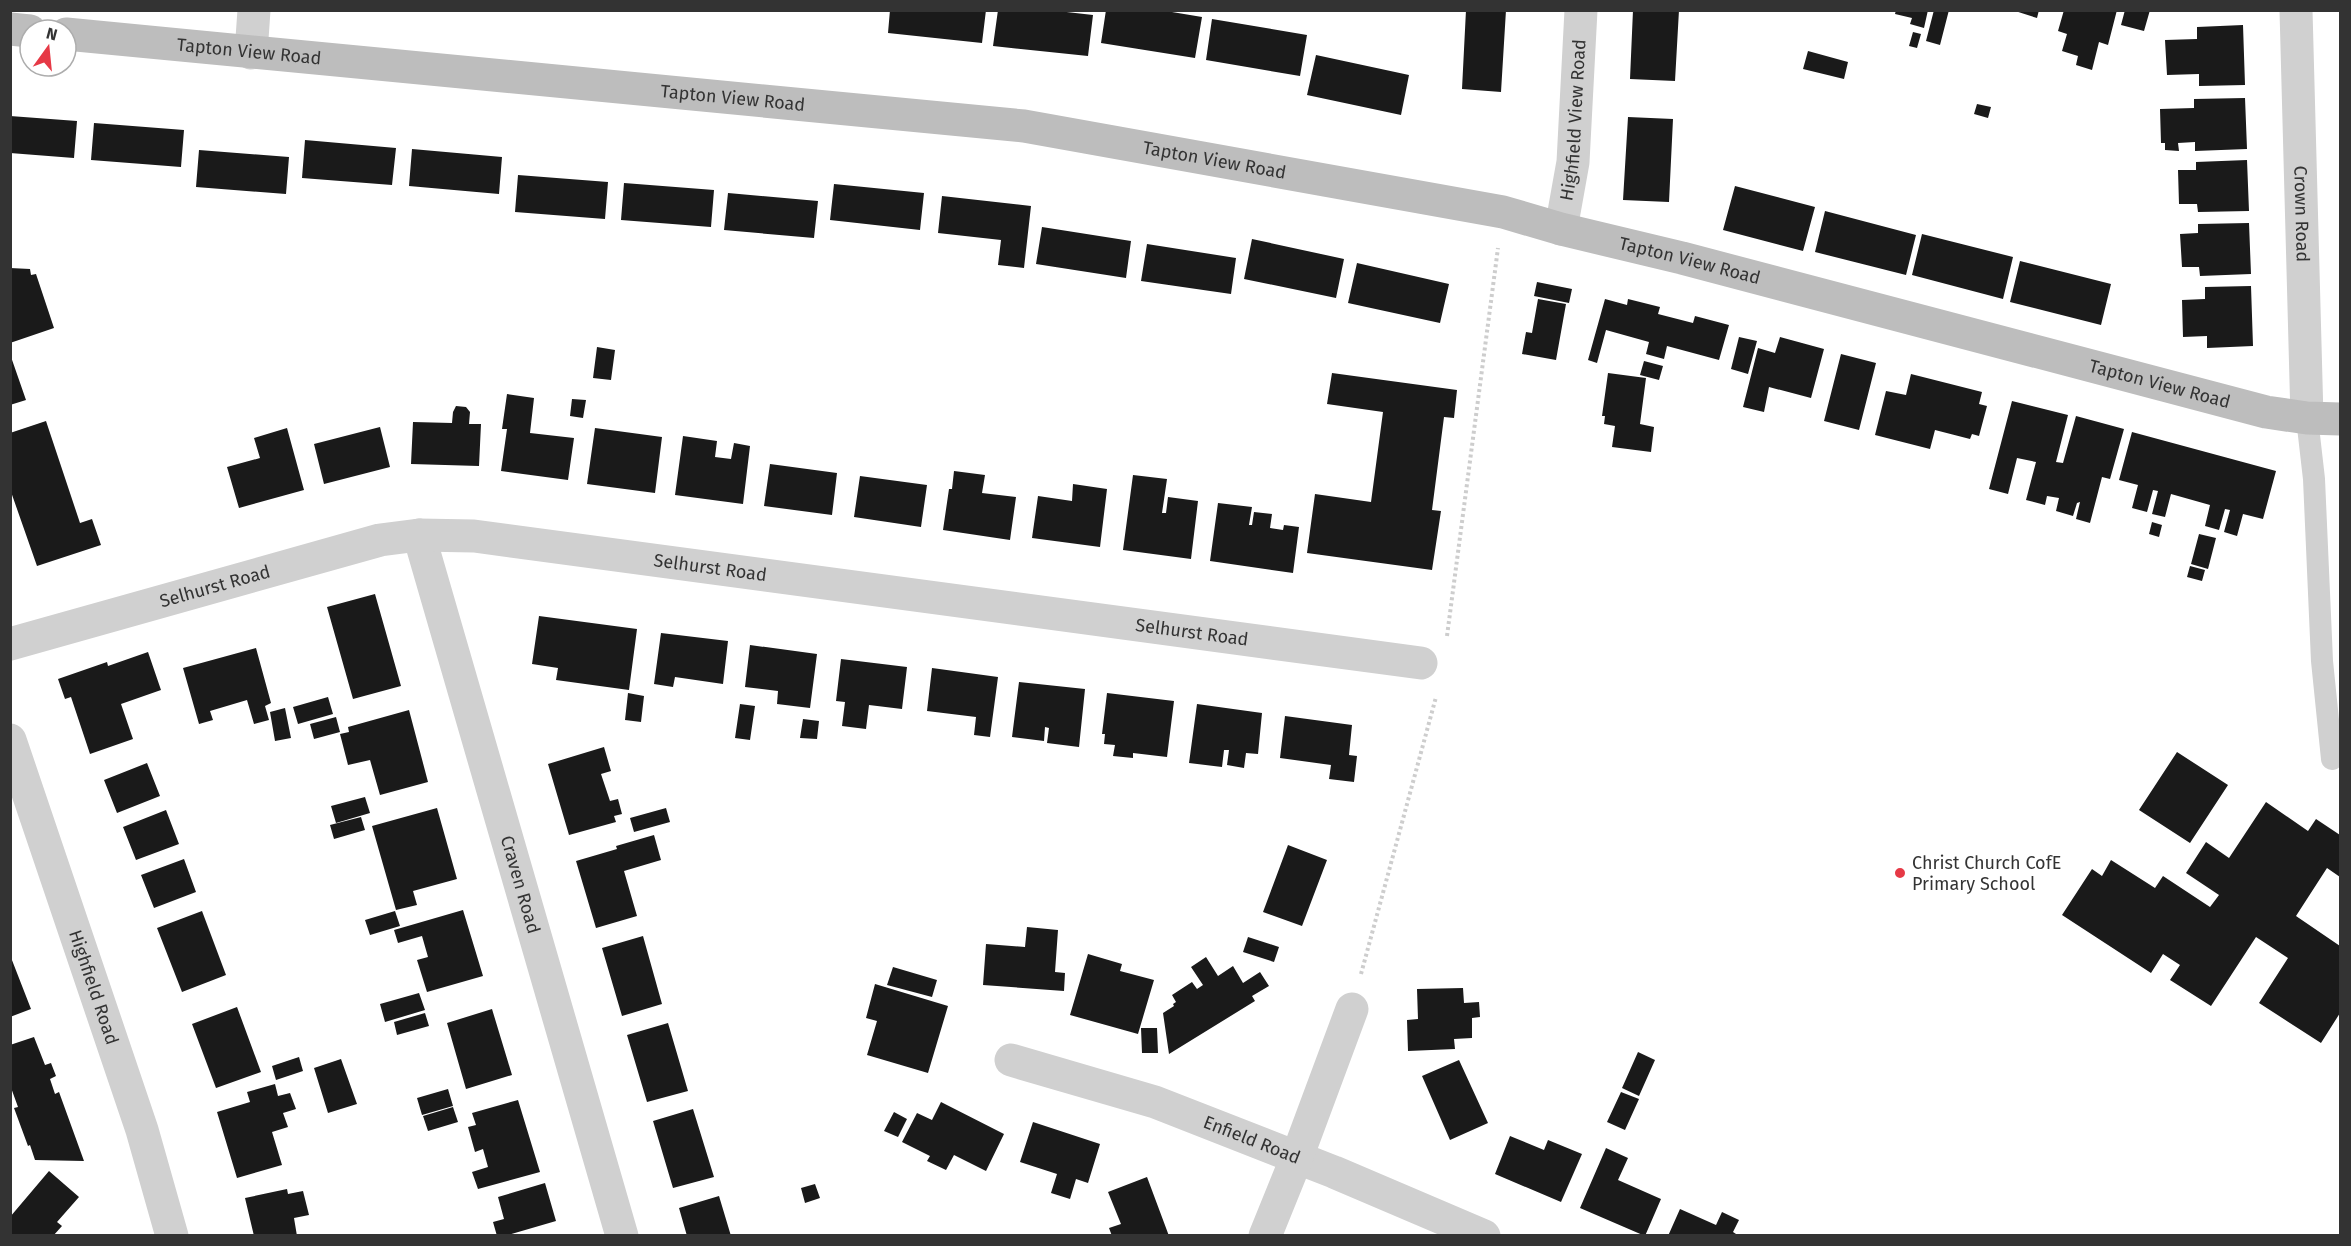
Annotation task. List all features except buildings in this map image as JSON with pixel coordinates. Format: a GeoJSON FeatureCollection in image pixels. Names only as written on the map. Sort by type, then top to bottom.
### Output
{"type":"FeatureCollection","features":[{"type":"Feature","properties":{"kind":"street"},"geometry":{"type":"LineString","coordinates":[[251,53],[254,10]]}},
{"type":"Feature","properties":{"kind":"street","name":"Highfield View Road"},"geometry":{"type":"LineString","coordinates":[[1561,230],[1573,162],[1581,10]]}},
{"type":"Feature","properties":{"kind":"street","name":"Crown Road"},"geometry":{"type":"LineString","coordinates":[[2296,10],[2307,418]]}},
{"type":"Feature","properties":{"kind":"street","name":"Tapton View Road"},"geometry":{"type":"LineString","coordinates":[[78,35],[1024,126],[1503,212],[1561,230],[1682,258],[2266,412],[2307,418],[2340,419]]}},
{"type":"Feature","properties":{"kind":"street","name":"Selhurst Road"},"geometry":{"type":"LineString","coordinates":[[10,644],[380,540],[419,535],[474,536],[1421,663]]}},
{"type":"Feature","properties":{"kind":"street","name":"Craven Road"},"geometry":{"type":"LineString","coordinates":[[419,535],[622,1236]]}},
{"type":"Feature","properties":{"kind":"street","name":"Highfield Road"},"geometry":{"type":"LineString","coordinates":[[10,740],[142,1130],[172,1236]]}},
{"type":"Feature","properties":{"kind":"street"},"geometry":{"type":"LineString","coordinates":[[1265,1236],[1297,1158],[1352,1009]]}},
{"type":"Feature","properties":{"kind":"street","name":"Enfield Road"},"geometry":{"type":"LineString","coordinates":[[1011,1060],[1155,1102],[1484,1236]]}},
{"type":"Feature","properties":{"kind":"lane"},"geometry":{"type":"LineString","coordinates":[[2307,418],[2314,479],[2322,661],[2332,759]]}},
{"type":"Feature","properties":{"kind":"path"},"geometry":{"type":"LineString","coordinates":[[1446,640],[1503,212]]}},
{"type":"Feature","properties":{"kind":"path"},"geometry":{"type":"LineString","coordinates":[[1352,1009],[1442,675],[1421,663]]}},
{"type":"Feature","properties":{"kind":"place","name":"Christ Church CofE Primary School"},"geometry":{"type":"Point","coordinates":[1900,873]}}]}
